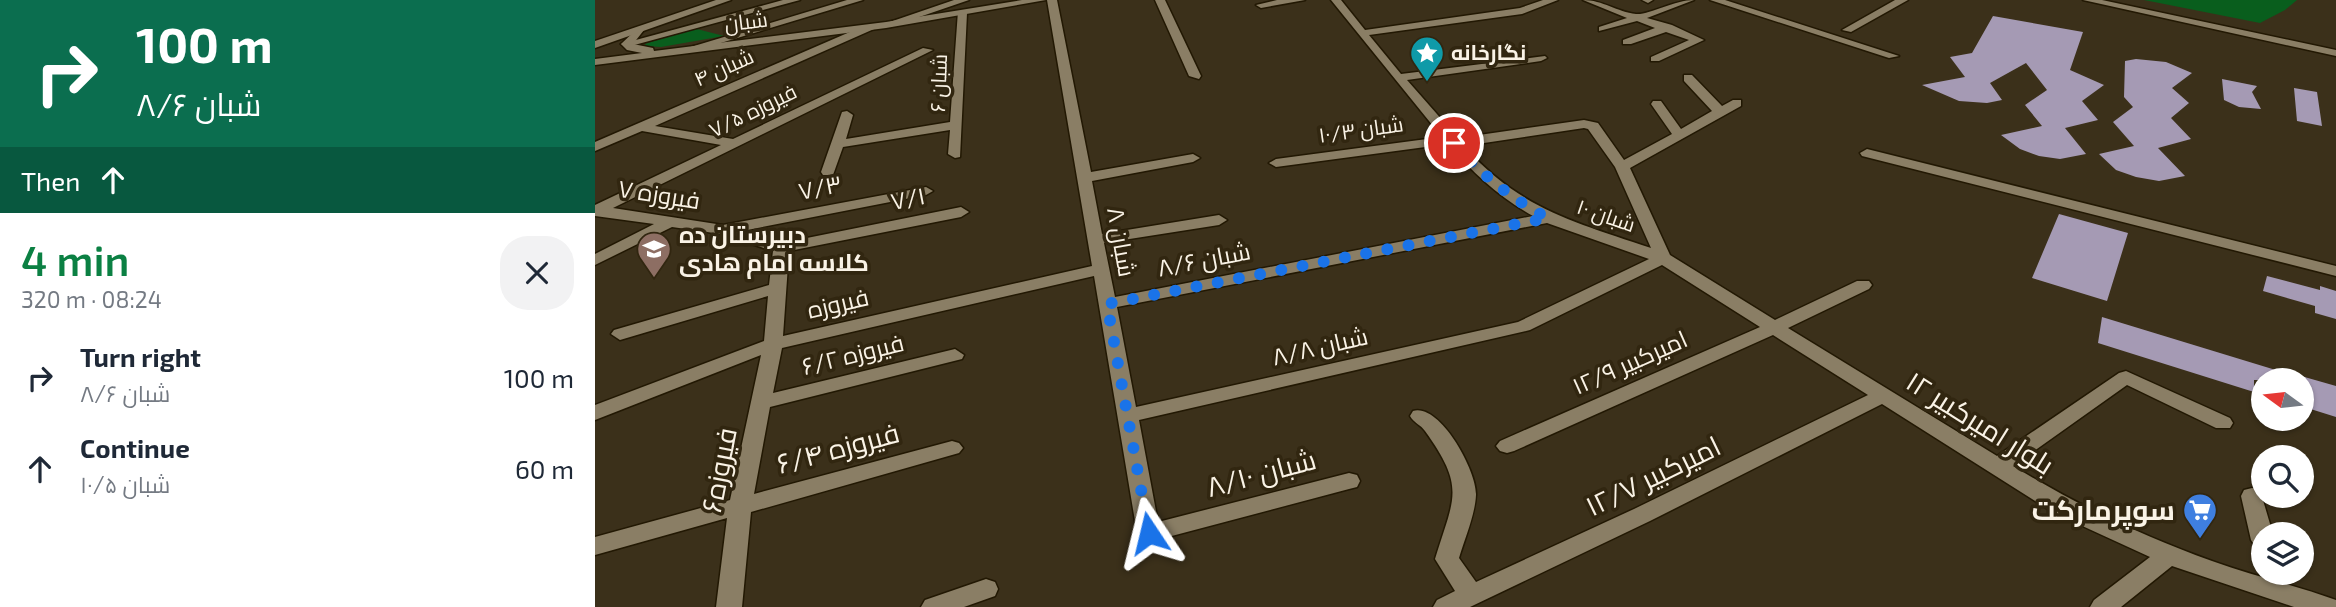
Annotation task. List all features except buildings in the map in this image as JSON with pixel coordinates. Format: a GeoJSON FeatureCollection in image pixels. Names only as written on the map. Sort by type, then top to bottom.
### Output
{"type":"FeatureCollection","features":[{"type":"Feature","properties":{"kind":"street"},"geometry":{"type":"LineString","coordinates":[[595,34],[694,0]]}},
{"type":"Feature","properties":{"kind":"street"},"geometry":{"type":"LineString","coordinates":[[595,45],[726,0]]}},
{"type":"Feature","properties":{"kind":"street"},"geometry":{"type":"LineString","coordinates":[[627,44],[795,0]]}},
{"type":"Feature","properties":{"kind":"street"},"geometry":{"type":"LineString","coordinates":[[690,48],[858,0]]}},
{"type":"Feature","properties":{"kind":"street","name":"شبان"},"geometry":{"type":"LineString","coordinates":[[595,62],[886,25],[963,6],[1041,0]]}},
{"type":"Feature","properties":{"kind":"street","name":"۸ شبان"},"geometry":{"type":"LineString","coordinates":[[1052,0],[1149,533]]}},
{"type":"Feature","properties":{"kind":"street"},"geometry":{"type":"LineString","coordinates":[[1160,0],[1195,76]]}},
{"type":"Feature","properties":{"kind":"street"},"geometry":{"type":"LineString","coordinates":[[1261,5],[1300,0]]}},
{"type":"Feature","properties":{"kind":"street","name":"۱۰ شبان"},"geometry":{"type":"LineString","coordinates":[[1336,0],[1399,78],[1489,180],[1515,200],[1548,218],[1663,258]]}},
{"type":"Feature","properties":{"kind":"street"},"geometry":{"type":"LineString","coordinates":[[1363,33],[1522,11],[1553,0]]}},
{"type":"Feature","properties":{"kind":"street"},"geometry":{"type":"LineString","coordinates":[[1588,0],[1699,40],[1655,59]]}},
{"type":"Feature","properties":{"kind":"street"},"geometry":{"type":"LineString","coordinates":[[1609,7],[1632,0]]}},
{"type":"Feature","properties":{"kind":"street"},"geometry":{"type":"LineString","coordinates":[[1603,29],[1689,0]]}},
{"type":"Feature","properties":{"kind":"street"},"geometry":{"type":"LineString","coordinates":[[1715,0],[1893,56]]}},
{"type":"Feature","properties":{"kind":"street"},"geometry":{"type":"LineString","coordinates":[[1746,7],[1761,0]]}},
{"type":"Feature","properties":{"kind":"street"},"geometry":{"type":"LineString","coordinates":[[1847,30],[1903,0]]}},
{"type":"Feature","properties":{"kind":"street"},"geometry":{"type":"LineString","coordinates":[[2088,0],[2336,53]]}},
{"type":"Feature","properties":{"kind":"street","name":"۶ شبان"},"geometry":{"type":"LineString","coordinates":[[955,154],[963,6]]}},
{"type":"Feature","properties":{"kind":"street"},"geometry":{"type":"LineString","coordinates":[[1668,7],[1680,11]]}},
{"type":"Feature","properties":{"kind":"street"},"geometry":{"type":"LineString","coordinates":[[2169,30],[2185,21]]}},
{"type":"Feature","properties":{"kind":"street","name":"۴ شبان"},"geometry":{"type":"LineString","coordinates":[[595,147],[870,27]]}},
{"type":"Feature","properties":{"kind":"street"},"geometry":{"type":"LineString","coordinates":[[1627,42],[1668,27]]}},
{"type":"Feature","properties":{"kind":"street"},"geometry":{"type":"LineString","coordinates":[[627,44],[639,30]]}},
{"type":"Feature","properties":{"kind":"street"},"geometry":{"type":"LineString","coordinates":[[627,44],[631,48],[663,52]]}},
{"type":"Feature","properties":{"kind":"street","name":"۷/۵ فیروزه"},"geometry":{"type":"LineString","coordinates":[[596,211],[927,50]]}},
{"type":"Feature","properties":{"kind":"street"},"geometry":{"type":"LineString","coordinates":[[1399,78],[1541,58]]}},
{"type":"Feature","properties":{"kind":"street"},"geometry":{"type":"LineString","coordinates":[[1688,78],[1720,112]]}},
{"type":"Feature","properties":{"kind":"street"},"geometry":{"type":"LineString","coordinates":[[1663,258],[1622,167],[1737,103]]}},
{"type":"Feature","properties":{"kind":"street"},"geometry":{"type":"LineString","coordinates":[[1657,104],[1680,136]]}},
{"type":"Feature","properties":{"kind":"street"},"geometry":{"type":"LineString","coordinates":[[828,172],[848,115]]}},
{"type":"Feature","properties":{"kind":"street","name":"۱۰/۳ شبان"},"geometry":{"type":"LineString","coordinates":[[1276,163],[1584,124],[1593,126],[1622,167]]}},
{"type":"Feature","properties":{"kind":"street"},"geometry":{"type":"LineString","coordinates":[[837,145],[957,125]]}},
{"type":"Feature","properties":{"kind":"street"},"geometry":{"type":"LineString","coordinates":[[641,127],[733,144]]}},
{"type":"Feature","properties":{"kind":"street"},"geometry":{"type":"LineString","coordinates":[[1867,153],[2336,271]]}},
{"type":"Feature","properties":{"kind":"street"},"geometry":{"type":"LineString","coordinates":[[1084,178],[1193,158]]}},
{"type":"Feature","properties":{"kind":"street","name":"۷/۳"},"geometry":{"type":"LineString","coordinates":[[723,230],[926,191]]}},
{"type":"Feature","properties":{"kind":"street","name":"۷ فیروزه"},"geometry":{"type":"LineString","coordinates":[[596,211],[723,230],[781,248]]}},
{"type":"Feature","properties":{"kind":"street","name":"۷/۱"},"geometry":{"type":"LineString","coordinates":[[781,248],[961,212]]}},
{"type":"Feature","properties":{"kind":"street","name":"۸/۶ شبان"},"geometry":{"type":"LineString","coordinates":[[1107,304],[1548,218]]}},
{"type":"Feature","properties":{"kind":"street"},"geometry":{"type":"LineString","coordinates":[[1095,240],[1219,220]]}},
{"type":"Feature","properties":{"kind":"street"},"geometry":{"type":"LineString","coordinates":[[595,260],[667,223]]}},
{"type":"Feature","properties":{"kind":"street"},"geometry":{"type":"LineString","coordinates":[[773,344],[781,248]]}},
{"type":"Feature","properties":{"kind":"street","name":"۸/۸ شبان"},"geometry":{"type":"LineString","coordinates":[[1127,416],[1524,326],[1663,258]]}},
{"type":"Feature","properties":{"kind":"street","name":"۱۲ بلوار امیرکبیر"},"geometry":{"type":"LineString","coordinates":[[1663,258],[2062,507],[2120,535],[2208,570],[2251,578]]}},
{"type":"Feature","properties":{"kind":"street","name":"فیروزه"},"geometry":{"type":"LineString","coordinates":[[595,413],[773,344],[1101,269]]}},
{"type":"Feature","properties":{"kind":"street","name":"۱۲/۹ امیرکبیر"},"geometry":{"type":"LineString","coordinates":[[1507,446],[1863,285]]}},
{"type":"Feature","properties":{"kind":"street"},"geometry":{"type":"LineString","coordinates":[[620,334],[777,288]]}},
{"type":"Feature","properties":{"kind":"street","name":"فیروزه۶"},"geometry":{"type":"LineString","coordinates":[[729,607],[740,506],[773,344]]}},
{"type":"Feature","properties":{"kind":"street","name":"۶/۲ فیروزه"},"geometry":{"type":"LineString","coordinates":[[762,402],[955,355]]}},
{"type":"Feature","properties":{"kind":"street"},"geometry":{"type":"LineString","coordinates":[[1996,467],[2126,377],[2223,423]]}},
{"type":"Feature","properties":{"kind":"street","name":"۱۲/۷ امیرکبیر"},"geometry":{"type":"LineString","coordinates":[[1446,607],[1642,516],[1884,395]]}},
{"type":"Feature","properties":{"kind":"street"},"geometry":{"type":"LineString","coordinates":[[1420,416],[1430,423],[1461,469],[1465,496],[1447,559],[1471,595]]}},
{"type":"Feature","properties":{"kind":"street","name":"۶/۴ فیروزه"},"geometry":{"type":"LineString","coordinates":[[595,546],[952,448]]}},
{"type":"Feature","properties":{"kind":"street","name":"۸/۱۰ شبان"},"geometry":{"type":"LineString","coordinates":[[1149,533],[1349,481]]}},
{"type":"Feature","properties":{"kind":"street"},"geometry":{"type":"LineString","coordinates":[[2103,607],[2170,554]]}},
{"type":"Feature","properties":{"kind":"street","name":"۱۲ بلوار امیرکبیر"},"geometry":{"type":"LineString","coordinates":[[2279,585],[2327,607]]}},
{"type":"Feature","properties":{"kind":"street"},"geometry":{"type":"LineString","coordinates":[[934,607],[986,589]]}},
{"type":"Feature","properties":{"kind":"green space"},"geometry":{"type":"Polygon","coordinates":[[[2144,0],[2297,0],[2285,10],[2260,23],[2144,0]]]}},
{"type":"Feature","properties":{"kind":"green space"},"geometry":{"type":"Polygon","coordinates":[[[693,28],[724,36],[661,47],[645,44],[693,28]]]}},
{"type":"Feature","properties":{"kind":"place","name":"نگارخانه"},"geometry":{"type":"Point","coordinates":[1427,83]}},
{"type":"Feature","properties":{"kind":"place","name":"دبیرستان ده کلاسه امام هادی"},"geometry":{"type":"Point","coordinates":[654,279]}},
{"type":"Feature","properties":{"kind":"place","name":"سوپرمارکت"},"geometry":{"type":"Point","coordinates":[2200,540]}},
{"type":"Feature","properties":{"kind":"route"},"geometry":{"type":"LineString","coordinates":[[1149,533],[1107,304],[1548,218],[1515,200],[1480,173],[1454,143]]}}]}
